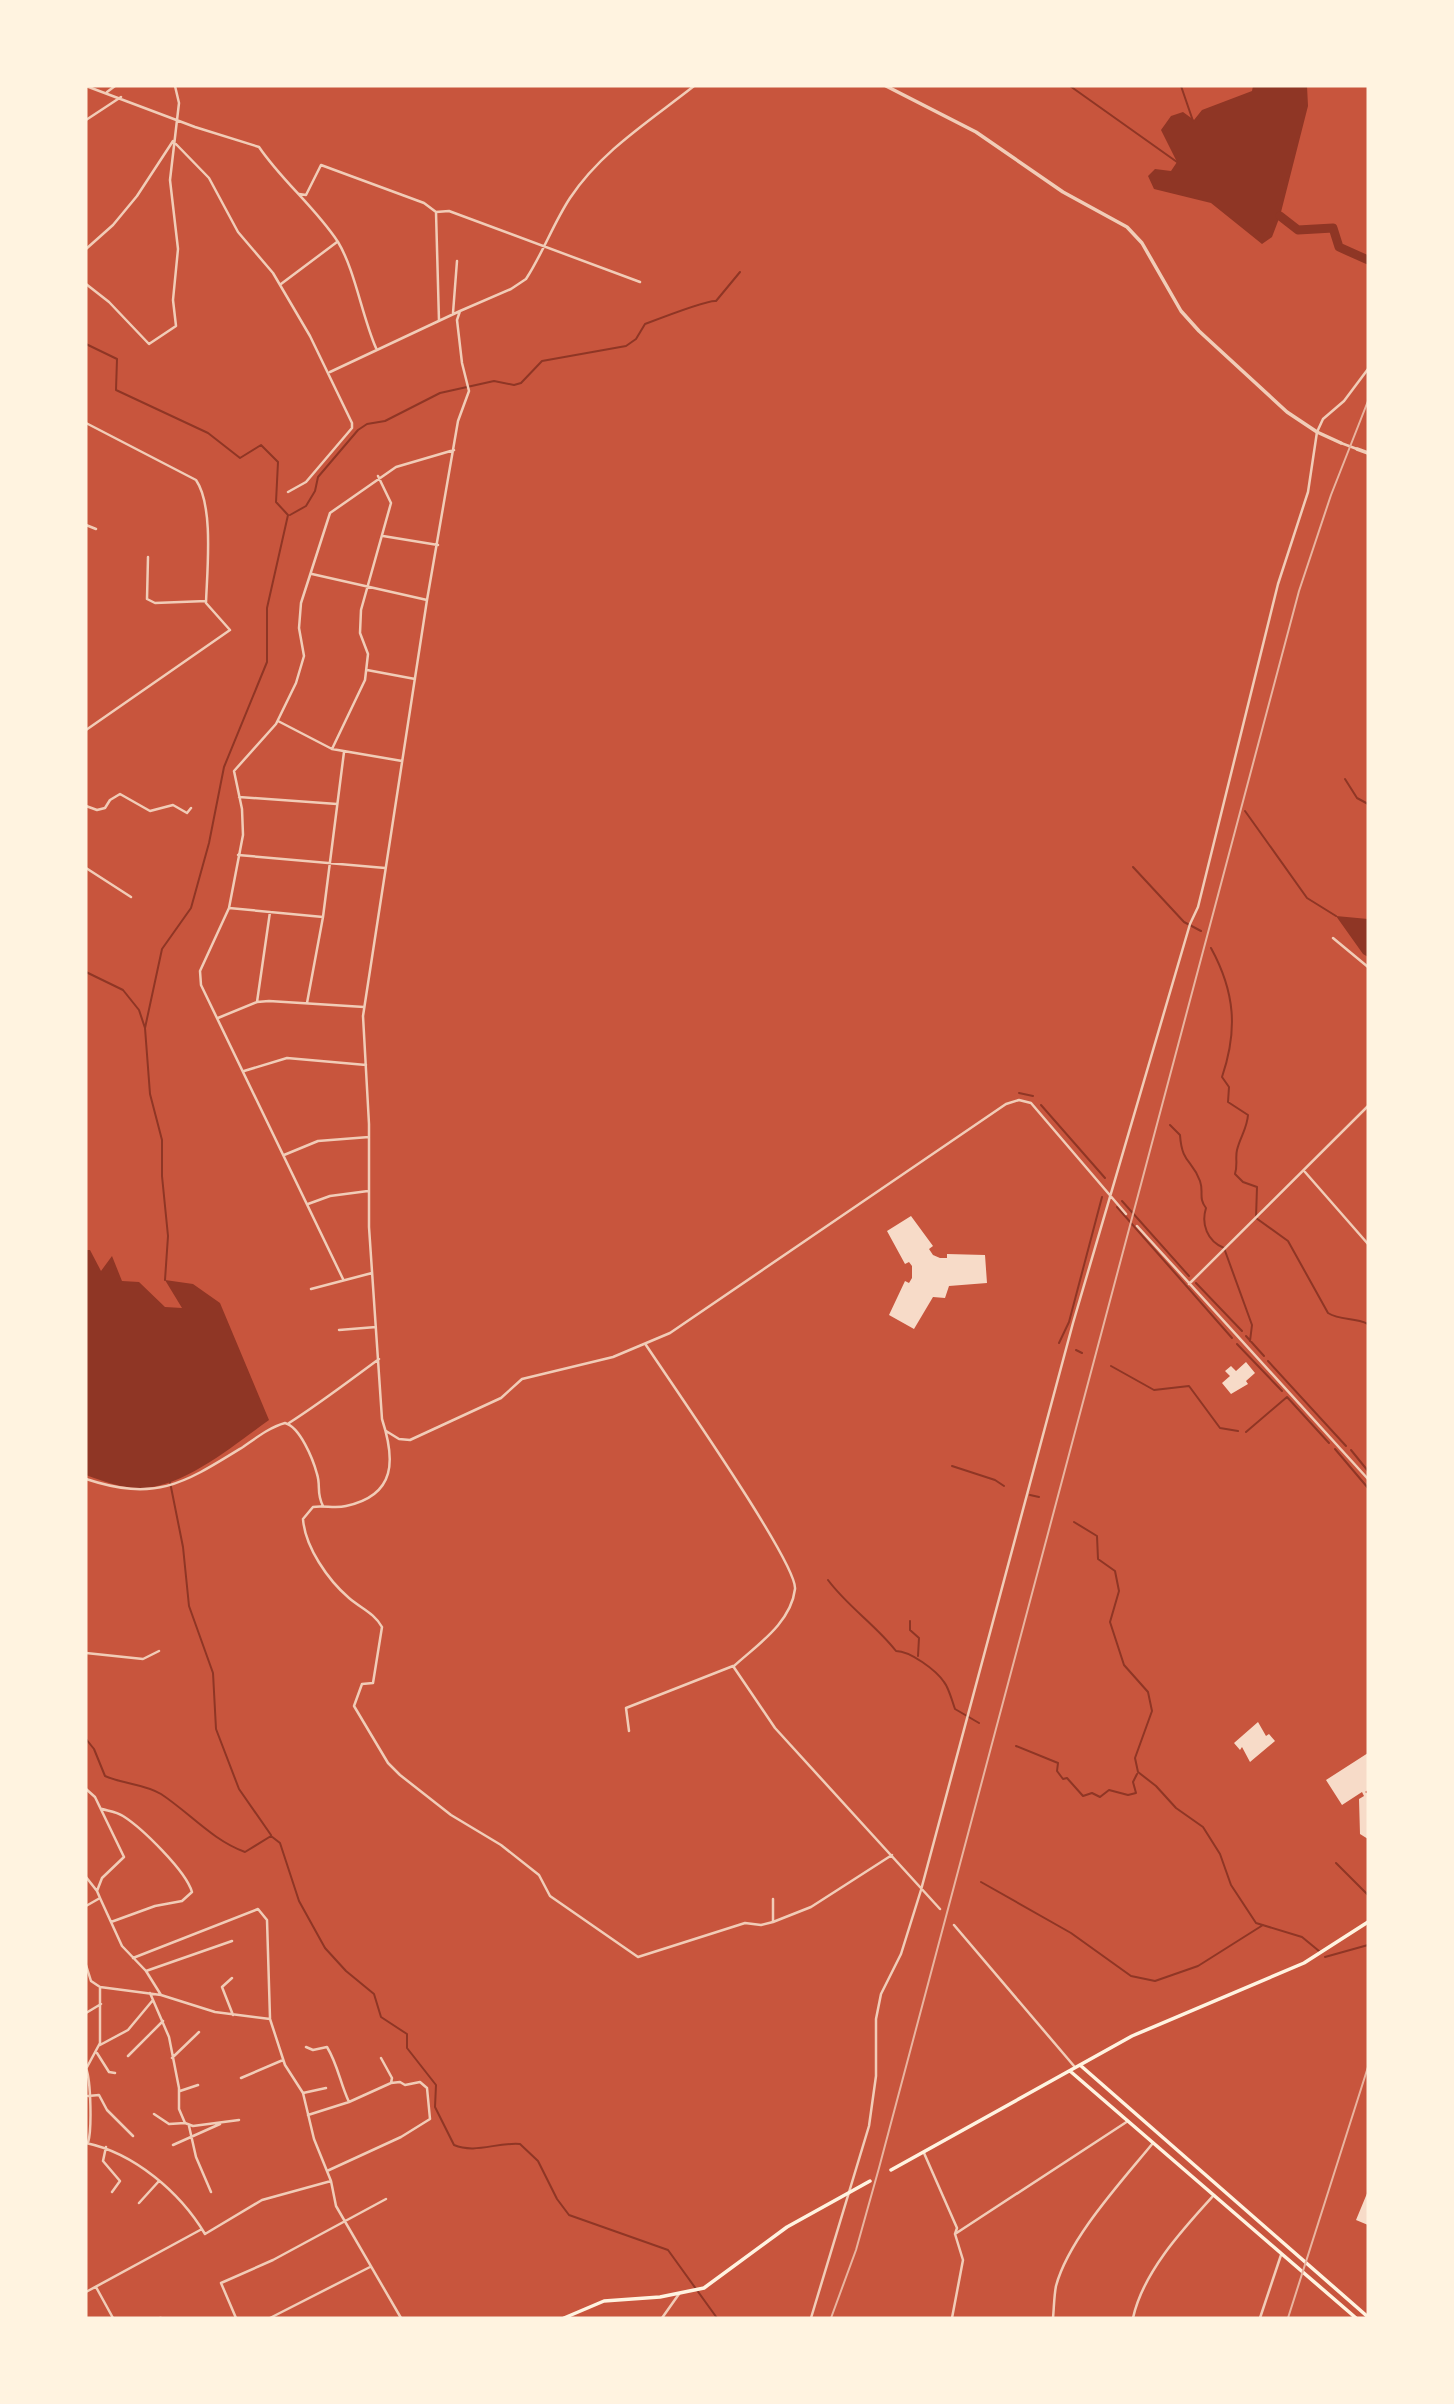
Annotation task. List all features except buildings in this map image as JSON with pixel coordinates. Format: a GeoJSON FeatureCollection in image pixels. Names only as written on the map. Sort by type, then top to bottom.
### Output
{"type":"FeatureCollection","features":[{"type":"Feature","properties":{"kind":"main road"},"geometry":{"type":"LineString","coordinates":[[891,2170],[1152,2026],[1304,1963],[1368,1922]]}},
{"type":"Feature","properties":{"kind":"main road"},"geometry":{"type":"LineString","coordinates":[[1078,2066],[1368,2317]]}},
{"type":"Feature","properties":{"kind":"main road"},"geometry":{"type":"LineString","coordinates":[[1070,2071],[1356,2318]]}},
{"type":"Feature","properties":{"kind":"main road"},"geometry":{"type":"LineString","coordinates":[[564,2318],[604,2301],[679,2294],[704,2288],[787,2227],[870,2181]]}},
{"type":"Feature","properties":{"kind":"street"},"geometry":{"type":"LineString","coordinates":[[86,86],[259,147],[337,242],[353,276],[355,292],[376,348]]}},
{"type":"Feature","properties":{"kind":"street"},"geometry":{"type":"LineString","coordinates":[[107,92],[115,86]]}},
{"type":"Feature","properties":{"kind":"street"},"geometry":{"type":"LineString","coordinates":[[86,284],[109,302],[149,344],[176,326],[173,300],[177,241],[170,180],[179,103],[175,86]]}},
{"type":"Feature","properties":{"kind":"street"},"geometry":{"type":"LineString","coordinates":[[328,372],[519,285],[580,184],[615,148],[666,104],[694,86]]}},
{"type":"Feature","properties":{"kind":"street"},"geometry":{"type":"LineString","coordinates":[[890,87],[987,138],[1063,192],[1127,227],[1142,243],[1181,311],[1287,412],[1317,432],[1368,453]]}},
{"type":"Feature","properties":{"kind":"street"},"geometry":{"type":"LineString","coordinates":[[86,120],[121,97]]}},
{"type":"Feature","properties":{"kind":"street"},"geometry":{"type":"LineString","coordinates":[[86,249],[113,225],[137,196],[173,141]]}},
{"type":"Feature","properties":{"kind":"street"},"geometry":{"type":"LineString","coordinates":[[173,141],[209,178],[238,232],[280,285],[349,412],[352,428],[306,482],[288,492]]}},
{"type":"Feature","properties":{"kind":"street"},"geometry":{"type":"LineString","coordinates":[[299,194],[306,195],[321,164],[424,203],[436,212],[449,211],[640,282]]}},
{"type":"Feature","properties":{"kind":"street"},"geometry":{"type":"LineString","coordinates":[[436,212],[439,321]]}},
{"type":"Feature","properties":{"kind":"street"},"geometry":{"type":"LineString","coordinates":[[280,285],[337,242]]}},
{"type":"Feature","properties":{"kind":"street"},"geometry":{"type":"LineString","coordinates":[[453,315],[457,261]]}},
{"type":"Feature","properties":{"kind":"street"},"geometry":{"type":"LineString","coordinates":[[460,311],[457,320],[462,363],[469,391],[460,412],[364,1007],[372,1273],[382,1419],[386,1431],[390,1472],[379,1490],[349,1506],[313,1507],[303,1519],[304,1533],[313,1554],[348,1598],[375,1616],[382,1627],[373,1683],[362,1684],[354,1706],[387,1763],[451,1815],[501,1845],[539,1875],[550,1896],[638,1957],[746,1923],[761,1925],[773,1922],[811,1907],[892,1855]]}},
{"type":"Feature","properties":{"kind":"street"},"geometry":{"type":"LineString","coordinates":[[811,2318],[852,2191],[869,2126],[876,2076],[876,2019],[881,1994],[901,1954],[921,1890],[1073,1323],[1190,924],[1198,907],[1278,584],[1308,492],[1317,432],[1323,419],[1344,401],[1368,369]]}},
{"type":"Feature","properties":{"kind":"street"},"geometry":{"type":"LineString","coordinates":[[86,423],[195,480],[201,488],[207,537],[206,601],[230,630],[86,730]]}},
{"type":"Feature","properties":{"kind":"street"},"geometry":{"type":"LineString","coordinates":[[343,1279],[199,979],[229,908],[244,823],[234,771],[278,721],[301,670],[304,656],[299,616],[305,588],[312,574],[330,513],[378,476],[407,463],[454,450]]}},
{"type":"Feature","properties":{"kind":"street"},"geometry":{"type":"LineString","coordinates":[[332,749],[367,670],[368,654],[360,622],[391,503],[378,476]]}},
{"type":"Feature","properties":{"kind":"street"},"geometry":{"type":"LineString","coordinates":[[86,525],[96,529]]}},
{"type":"Feature","properties":{"kind":"street"},"geometry":{"type":"LineString","coordinates":[[383,536],[439,545]]}},
{"type":"Feature","properties":{"kind":"street"},"geometry":{"type":"LineString","coordinates":[[148,557],[147,599],[155,603],[206,601]]}},
{"type":"Feature","properties":{"kind":"street"},"geometry":{"type":"LineString","coordinates":[[312,574],[428,600]]}},
{"type":"Feature","properties":{"kind":"street"},"geometry":{"type":"LineString","coordinates":[[367,670],[416,679]]}},
{"type":"Feature","properties":{"kind":"street"},"geometry":{"type":"LineString","coordinates":[[278,721],[332,749],[402,761]]}},
{"type":"Feature","properties":{"kind":"street"},"geometry":{"type":"LineString","coordinates":[[307,1003],[323,917],[344,752]]}},
{"type":"Feature","properties":{"kind":"street"},"geometry":{"type":"LineString","coordinates":[[86,806],[97,810],[104,808],[120,794],[150,811],[173,806],[187,813],[191,808]]}},
{"type":"Feature","properties":{"kind":"street"},"geometry":{"type":"LineString","coordinates":[[239,797],[337,804]]}},
{"type":"Feature","properties":{"kind":"street"},"geometry":{"type":"LineString","coordinates":[[238,855],[386,868]]}},
{"type":"Feature","properties":{"kind":"street"},"geometry":{"type":"LineString","coordinates":[[86,869],[131,897]]}},
{"type":"Feature","properties":{"kind":"street"},"geometry":{"type":"LineString","coordinates":[[229,908],[323,917]]}},
{"type":"Feature","properties":{"kind":"street"},"geometry":{"type":"LineString","coordinates":[[257,1002],[270,911]]}},
{"type":"Feature","properties":{"kind":"street"},"geometry":{"type":"LineString","coordinates":[[1334,938],[1368,967]]}},
{"type":"Feature","properties":{"kind":"street"},"geometry":{"type":"LineString","coordinates":[[218,1018],[257,1002],[364,1007]]}},
{"type":"Feature","properties":{"kind":"street"},"geometry":{"type":"LineString","coordinates":[[244,1071],[287,1058],[366,1065]]}},
{"type":"Feature","properties":{"kind":"street"},"geometry":{"type":"LineString","coordinates":[[386,1431],[398,1439],[410,1440],[501,1398],[522,1379],[574,1368],[646,1345],[670,1333],[1006,1104],[1019,1100],[1031,1103],[1126,1214]]}},
{"type":"Feature","properties":{"kind":"street"},"geometry":{"type":"LineString","coordinates":[[1189,1284],[1305,1172],[1368,1106]]}},
{"type":"Feature","properties":{"kind":"street"},"geometry":{"type":"LineString","coordinates":[[284,1155],[318,1141],[369,1137]]}},
{"type":"Feature","properties":{"kind":"street"},"geometry":{"type":"LineString","coordinates":[[1305,1172],[1368,1244]]}},
{"type":"Feature","properties":{"kind":"street"},"geometry":{"type":"LineString","coordinates":[[308,1204],[330,1196],[368,1191]]}},
{"type":"Feature","properties":{"kind":"street"},"geometry":{"type":"LineString","coordinates":[[1137,1226],[1290,1390],[1368,1479]]}},
{"type":"Feature","properties":{"kind":"street"},"geometry":{"type":"LineString","coordinates":[[311,1289],[372,1273]]}},
{"type":"Feature","properties":{"kind":"street"},"geometry":{"type":"LineString","coordinates":[[340,1330],[376,1327]]}},
{"type":"Feature","properties":{"kind":"street"},"geometry":{"type":"LineString","coordinates":[[629,1731],[626,1708],[733,1666],[782,1622],[793,1604],[796,1585],[790,1565],[646,1345]]}},
{"type":"Feature","properties":{"kind":"street"},"geometry":{"type":"LineString","coordinates":[[86,1479],[134,1491],[160,1489],[206,1468],[276,1426],[306,1415],[323,1398],[379,1359]]}},
{"type":"Feature","properties":{"kind":"street"},"geometry":{"type":"LineString","coordinates":[[289,1423],[296,1430],[318,1474],[317,1495],[323,1506]]}},
{"type":"Feature","properties":{"kind":"street"},"geometry":{"type":"LineString","coordinates":[[86,1653],[143,1658],[159,1651]]}},
{"type":"Feature","properties":{"kind":"street"},"geometry":{"type":"LineString","coordinates":[[733,1666],[775,1728],[940,1909]]}},
{"type":"Feature","properties":{"kind":"street"},"geometry":{"type":"LineString","coordinates":[[86,1789],[102,1809],[124,1858],[102,1878],[97,1891]]}},
{"type":"Feature","properties":{"kind":"street"},"geometry":{"type":"LineString","coordinates":[[102,1809],[122,1815],[131,1822],[170,1860],[188,1882],[192,1892],[182,1902],[155,1906],[111,1922]]}},
{"type":"Feature","properties":{"kind":"street"},"geometry":{"type":"LineString","coordinates":[[86,1877],[97,1891],[118,1940],[146,1971],[161,1995]]}},
{"type":"Feature","properties":{"kind":"street"},"geometry":{"type":"LineString","coordinates":[[86,1906],[100,1898]]}},
{"type":"Feature","properties":{"kind":"street"},"geometry":{"type":"LineString","coordinates":[[773,1899],[773,1922]]}},
{"type":"Feature","properties":{"kind":"street"},"geometry":{"type":"LineString","coordinates":[[133,1958],[250,1910],[258,1909],[267,1920],[270,2019],[283,2060],[303,2093],[331,2181],[336,2206],[401,2318]]}},
{"type":"Feature","properties":{"kind":"street"},"geometry":{"type":"LineString","coordinates":[[954,1925],[1078,2066]]}},
{"type":"Feature","properties":{"kind":"street"},"geometry":{"type":"LineString","coordinates":[[146,1971],[232,1941]]}},
{"type":"Feature","properties":{"kind":"street"},"geometry":{"type":"LineString","coordinates":[[86,1965],[91,1982],[100,1987],[161,1995],[233,2015],[270,2019]]}},
{"type":"Feature","properties":{"kind":"street"},"geometry":{"type":"LineString","coordinates":[[232,1978],[222,1987],[233,2015]]}},
{"type":"Feature","properties":{"kind":"street"},"geometry":{"type":"LineString","coordinates":[[100,1987],[100,2045],[86,2068],[89,2077],[92,2130],[87,2143],[106,2147],[128,2157],[159,2181],[205,2234],[262,2200],[331,2181]]}},
{"type":"Feature","properties":{"kind":"street"},"geometry":{"type":"LineString","coordinates":[[150,1993],[163,2021],[180,2091],[179,2109],[193,2137],[192,2146],[211,2192]]}},
{"type":"Feature","properties":{"kind":"street"},"geometry":{"type":"LineString","coordinates":[[100,2045],[128,2030],[153,2000]]}},
{"type":"Feature","properties":{"kind":"street"},"geometry":{"type":"LineString","coordinates":[[86,2013],[101,2004]]}},
{"type":"Feature","properties":{"kind":"street"},"geometry":{"type":"LineString","coordinates":[[128,2056],[163,2021]]}},
{"type":"Feature","properties":{"kind":"street"},"geometry":{"type":"LineString","coordinates":[[172,2058],[199,2032]]}},
{"type":"Feature","properties":{"kind":"street"},"geometry":{"type":"LineString","coordinates":[[306,2047],[313,2050],[327,2047],[338,2065],[339,2082],[349,2102]]}},
{"type":"Feature","properties":{"kind":"street"},"geometry":{"type":"LineString","coordinates":[[97,2053],[109,2072],[115,2073]]}},
{"type":"Feature","properties":{"kind":"street"},"geometry":{"type":"LineString","coordinates":[[381,2058],[392,2078],[391,2083]]}},
{"type":"Feature","properties":{"kind":"street"},"geometry":{"type":"LineString","coordinates":[[241,2078],[283,2060]]}},
{"type":"Feature","properties":{"kind":"street"},"geometry":{"type":"LineString","coordinates":[[308,2115],[349,2102],[391,2083],[400,2082],[405,2085],[420,2082],[427,2088],[432,2111],[430,2119],[401,2137],[327,2171]]}},
{"type":"Feature","properties":{"kind":"street"},"geometry":{"type":"LineString","coordinates":[[180,2091],[198,2085]]}},
{"type":"Feature","properties":{"kind":"street"},"geometry":{"type":"LineString","coordinates":[[303,2093],[326,2088]]}},
{"type":"Feature","properties":{"kind":"street"},"geometry":{"type":"LineString","coordinates":[[88,2096],[99,2095],[107,2110],[133,2136]]}},
{"type":"Feature","properties":{"kind":"street"},"geometry":{"type":"LineString","coordinates":[[154,2113],[169,2124],[239,2120]]}},
{"type":"Feature","properties":{"kind":"street"},"geometry":{"type":"LineString","coordinates":[[955,2234],[1128,2121]]}},
{"type":"Feature","properties":{"kind":"street"},"geometry":{"type":"LineString","coordinates":[[173,2145],[223,2122]]}},
{"type":"Feature","properties":{"kind":"street"},"geometry":{"type":"LineString","coordinates":[[1053,2318],[1056,2285],[1070,2257],[1099,2209],[1153,2143]]}},
{"type":"Feature","properties":{"kind":"street"},"geometry":{"type":"LineString","coordinates":[[106,2147],[103,2161],[120,2181],[112,2192]]}},
{"type":"Feature","properties":{"kind":"street"},"geometry":{"type":"LineString","coordinates":[[923,2152],[957,2228],[955,2234],[963,2260],[952,2318]]}},
{"type":"Feature","properties":{"kind":"street"},"geometry":{"type":"LineString","coordinates":[[139,2203],[159,2181]]}},
{"type":"Feature","properties":{"kind":"street"},"geometry":{"type":"LineString","coordinates":[[1133,2318],[1143,2292],[1166,2254],[1214,2195]]}},
{"type":"Feature","properties":{"kind":"street"},"geometry":{"type":"LineString","coordinates":[[236,2318],[221,2283],[347,2222],[386,2199]]}},
{"type":"Feature","properties":{"kind":"street"},"geometry":{"type":"LineString","coordinates":[[86,2292],[168,2251],[202,2229]]}},
{"type":"Feature","properties":{"kind":"street"},"geometry":{"type":"LineString","coordinates":[[1260,2318],[1282,2254]]}},
{"type":"Feature","properties":{"kind":"street"},"geometry":{"type":"LineString","coordinates":[[270,2318],[370,2267]]}},
{"type":"Feature","properties":{"kind":"street"},"geometry":{"type":"LineString","coordinates":[[96,2287],[113,2318]]}},
{"type":"Feature","properties":{"kind":"street"},"geometry":{"type":"LineString","coordinates":[[662,2318],[679,2294]]}},
{"type":"Feature","properties":{"kind":"shaded area"},"geometry":{"type":"Polygon","coordinates":[[[1253,86],[1307,86],[1308,106],[1280,216],[1272,237],[1262,244],[1211,203],[1154,189],[1148,176],[1155,169],[1171,171],[1177,162],[1161,130],[1171,116],[1183,112],[1194,120],[1202,110],[1252,91],[1253,86]]]}},
{"type":"Feature","properties":{"kind":"shaded area"},"geometry":{"type":"Polygon","coordinates":[[[1336,916],[1368,919],[1368,957],[1363,954],[1336,916]]]}},
{"type":"Feature","properties":{"kind":"shaded area"},"geometry":{"type":"Polygon","coordinates":[[[86,1250],[90,1250],[101,1271],[112,1256],[122,1281],[139,1282],[165,1307],[182,1308],[165,1280],[193,1284],[220,1303],[269,1420],[210,1462],[160,1485],[129,1487],[86,1475],[86,1250]]]}},
{"type":"Feature","properties":{"kind":"waterway"},"geometry":{"type":"LineString","coordinates":[[1070,86],[1177,162]]}},
{"type":"Feature","properties":{"kind":"waterway"},"geometry":{"type":"LineString","coordinates":[[1181,86],[1193,121]]}},
{"type":"Feature","properties":{"kind":"waterway"},"geometry":{"type":"LineString","coordinates":[[1280,216],[1298,230],[1333,228],[1339,247],[1368,260]]}},
{"type":"Feature","properties":{"kind":"waterway"},"geometry":{"type":"LineString","coordinates":[[290,515],[306,506],[315,491],[318,477],[358,430],[367,424],[385,421],[440,393],[494,381],[514,385],[521,383],[542,361],[626,346],[636,339],[645,324],[716,301],[740,272]]}},
{"type":"Feature","properties":{"kind":"waterway"},"geometry":{"type":"LineString","coordinates":[[86,344],[117,359],[116,390],[208,433],[240,458],[261,445],[278,462],[276,502],[288,515],[267,608],[267,662],[224,767],[209,843],[191,908],[162,949],[145,1028],[150,1094],[162,1140],[162,1176],[168,1236],[165,1280]]}},
{"type":"Feature","properties":{"kind":"waterway"},"geometry":{"type":"LineString","coordinates":[[1345,779],[1357,798],[1368,804]]}},
{"type":"Feature","properties":{"kind":"waterway"},"geometry":{"type":"LineString","coordinates":[[1245,811],[1307,898],[1336,916]]}},
{"type":"Feature","properties":{"kind":"waterway"},"geometry":{"type":"LineString","coordinates":[[1133,867],[1184,922],[1201,931]]}},
{"type":"Feature","properties":{"kind":"waterway"},"geometry":{"type":"LineString","coordinates":[[1211,948],[1225,980],[1232,1011],[1230,1043],[1222,1077],[1229,1087],[1228,1102],[1248,1115],[1237,1150],[1235,1174],[1243,1182],[1257,1187],[1256,1218],[1288,1241],[1328,1313],[1368,1324]]}},
{"type":"Feature","properties":{"kind":"waterway"},"geometry":{"type":"LineString","coordinates":[[86,972],[123,990],[139,1010],[145,1028]]}},
{"type":"Feature","properties":{"kind":"waterway"},"geometry":{"type":"LineString","coordinates":[[1019,1093],[1033,1096]]}},
{"type":"Feature","properties":{"kind":"waterway"},"geometry":{"type":"LineString","coordinates":[[1041,1105],[1105,1178]]}},
{"type":"Feature","properties":{"kind":"waterway"},"geometry":{"type":"LineString","coordinates":[[1170,1125],[1180,1135],[1185,1156],[1200,1181],[1202,1201],[1206,1208],[1205,1226],[1213,1241],[1224,1248],[1252,1325],[1250,1341]]}},
{"type":"Feature","properties":{"kind":"waterway"},"geometry":{"type":"LineString","coordinates":[[1059,1343],[1069,1322],[1102,1197]]}},
{"type":"Feature","properties":{"kind":"waterway"},"geometry":{"type":"LineString","coordinates":[[1122,1201],[1189,1276]]}},
{"type":"Feature","properties":{"kind":"waterway"},"geometry":{"type":"LineString","coordinates":[[1117,1207],[1232,1338]]}},
{"type":"Feature","properties":{"kind":"waterway"},"geometry":{"type":"LineString","coordinates":[[1196,1283],[1242,1331]]}},
{"type":"Feature","properties":{"kind":"waterway"},"geometry":{"type":"LineString","coordinates":[[1246,1336],[1264,1356]]}},
{"type":"Feature","properties":{"kind":"waterway"},"geometry":{"type":"LineString","coordinates":[[1237,1344],[1282,1391]]}},
{"type":"Feature","properties":{"kind":"waterway"},"geometry":{"type":"LineString","coordinates":[[1076,1350],[1082,1353]]}},
{"type":"Feature","properties":{"kind":"waterway"},"geometry":{"type":"LineString","coordinates":[[1268,1361],[1346,1446]]}},
{"type":"Feature","properties":{"kind":"waterway"},"geometry":{"type":"LineString","coordinates":[[1111,1366],[1154,1390],[1189,1386],[1220,1428],[1238,1431]]}},
{"type":"Feature","properties":{"kind":"waterway"},"geometry":{"type":"LineString","coordinates":[[1246,1432],[1287,1397],[1329,1443]]}},
{"type":"Feature","properties":{"kind":"waterway"},"geometry":{"type":"LineString","coordinates":[[1335,1449],[1368,1488]]}},
{"type":"Feature","properties":{"kind":"waterway"},"geometry":{"type":"LineString","coordinates":[[1351,1450],[1368,1471]]}},
{"type":"Feature","properties":{"kind":"waterway"},"geometry":{"type":"LineString","coordinates":[[952,1466],[995,1480],[1004,1486]]}},
{"type":"Feature","properties":{"kind":"waterway"},"geometry":{"type":"LineString","coordinates":[[170,1482],[183,1547],[189,1606],[213,1673],[216,1729],[239,1789],[271,1835]]}},
{"type":"Feature","properties":{"kind":"waterway"},"geometry":{"type":"LineString","coordinates":[[1030,1495],[1039,1497]]}},
{"type":"Feature","properties":{"kind":"waterway"},"geometry":{"type":"LineString","coordinates":[[1074,1522],[1097,1536],[1098,1559],[1115,1571],[1119,1591],[1110,1622],[1124,1665],[1148,1692],[1152,1711],[1135,1758],[1138,1772],[1156,1786],[1176,1808],[1203,1827],[1220,1854],[1231,1885],[1256,1923],[1302,1937],[1319,1951]]}},
{"type":"Feature","properties":{"kind":"waterway"},"geometry":{"type":"LineString","coordinates":[[828,1580],[896,1651],[915,1658],[935,1672],[946,1685],[955,1709],[979,1723]]}},
{"type":"Feature","properties":{"kind":"waterway"},"geometry":{"type":"LineString","coordinates":[[910,1621],[910,1630],[919,1638],[918,1656]]}},
{"type":"Feature","properties":{"kind":"waterway"},"geometry":{"type":"LineString","coordinates":[[86,1739],[94,1749],[105,1776],[161,1794],[233,1847],[245,1852],[271,1836],[280,1843],[299,1901],[325,1948],[346,1971],[374,1994],[381,2017],[407,2034],[407,2048],[436,2085],[435,2107],[454,2145],[478,2148],[520,2144],[538,2161],[557,2199],[569,2215],[668,2250],[717,2318]]}},
{"type":"Feature","properties":{"kind":"waterway"},"geometry":{"type":"LineString","coordinates":[[1016,1746],[1058,1763],[1057,1771],[1063,1779],[1067,1778],[1083,1796],[1092,1793],[1100,1797],[1109,1790],[1128,1795],[1136,1793],[1133,1782],[1137,1774]]}},
{"type":"Feature","properties":{"kind":"waterway"},"geometry":{"type":"LineString","coordinates":[[1336,1863],[1368,1895]]}},
{"type":"Feature","properties":{"kind":"waterway"},"geometry":{"type":"LineString","coordinates":[[981,1882],[1071,1933],[1131,1976],[1155,1981],[1198,1966],[1263,1925]]}},
{"type":"Feature","properties":{"kind":"waterway"},"geometry":{"type":"LineString","coordinates":[[1325,1957],[1368,1945]]}},
{"type":"Feature","properties":{"kind":"railway"},"geometry":{"type":"LineString","coordinates":[[831,2318],[856,2250],[879,2168],[1299,591],[1331,495],[1368,401]]}},
{"type":"Feature","properties":{"kind":"railway"},"geometry":{"type":"LineString","coordinates":[[1288,2318],[1368,2067]]}}]}
